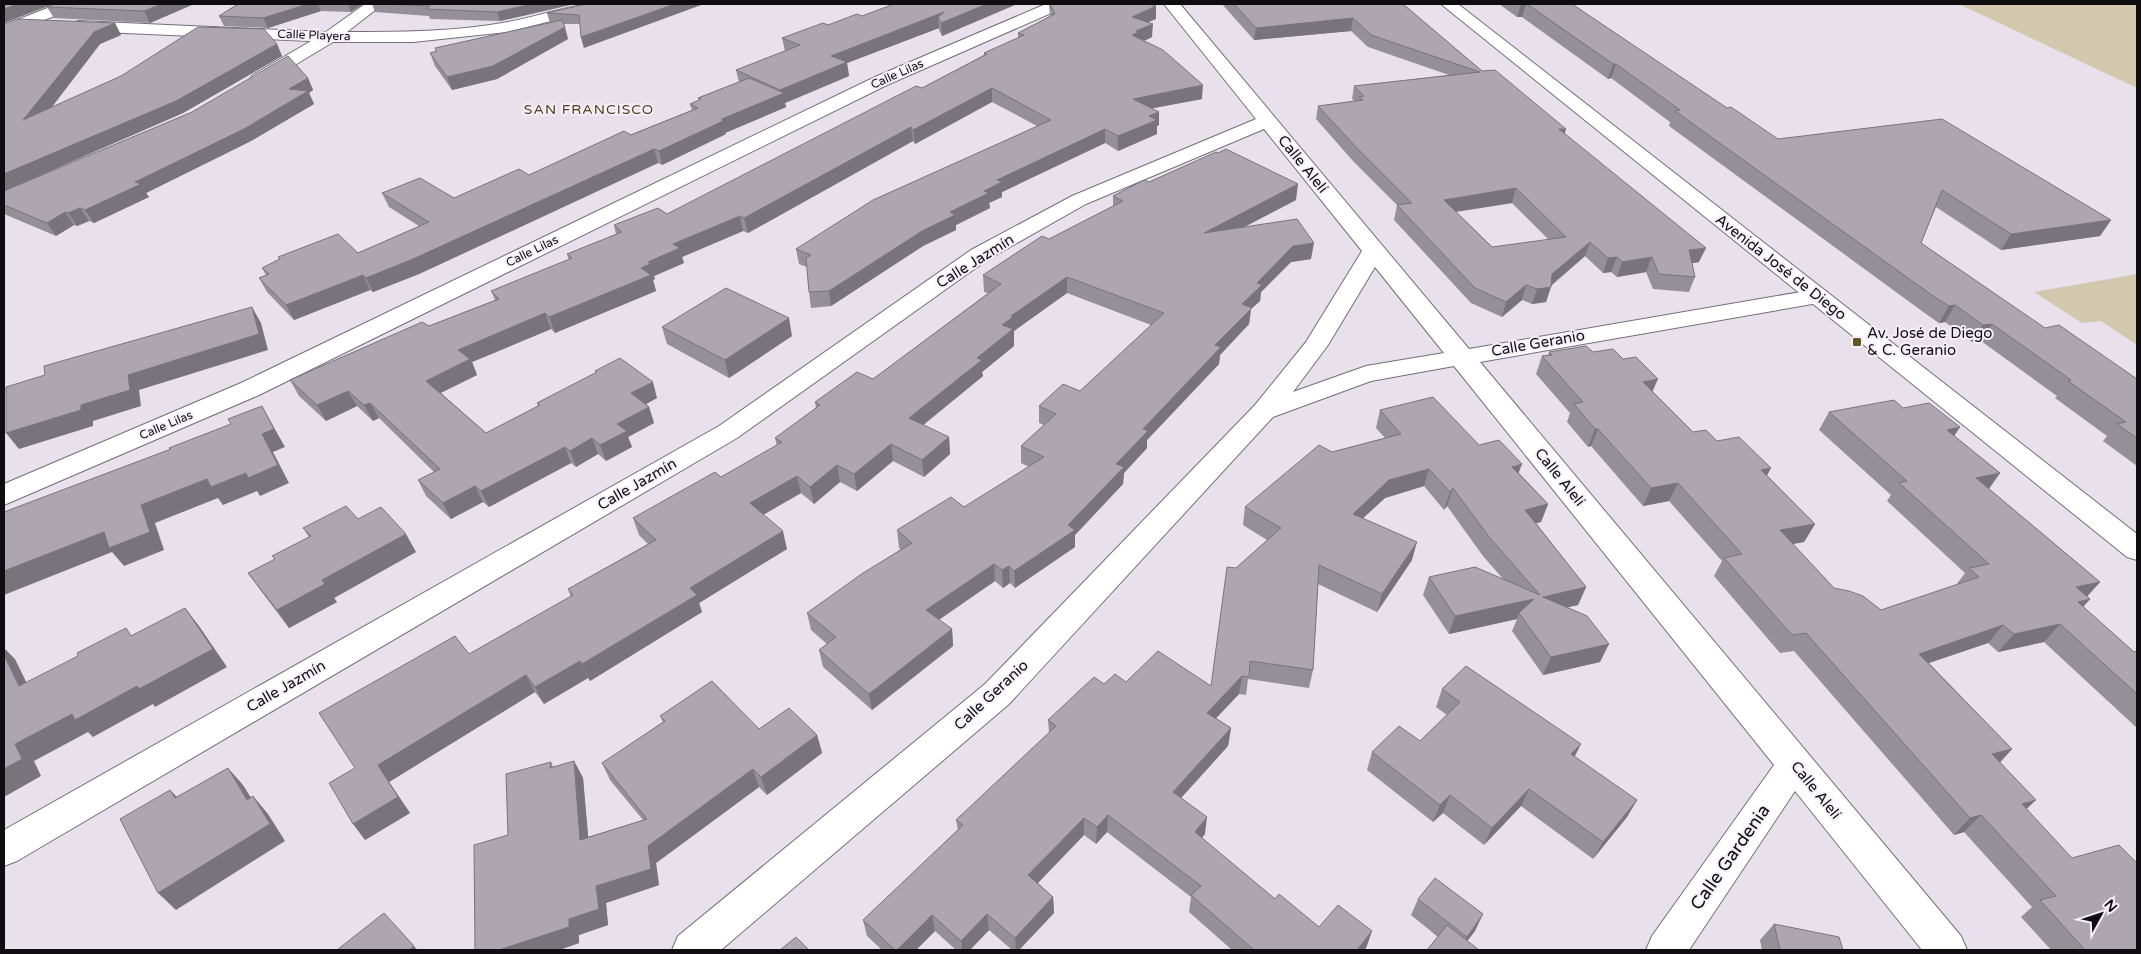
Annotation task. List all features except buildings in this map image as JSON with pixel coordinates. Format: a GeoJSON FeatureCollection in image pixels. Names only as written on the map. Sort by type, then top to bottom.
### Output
{"type":"FeatureCollection","features":[{"type":"Feature","properties":{"kind":"street"},"geometry":{"type":"LineString","coordinates":[[4,31],[71,4]]}},
{"type":"Feature","properties":{"kind":"street"},"geometry":{"type":"LineString","coordinates":[[240,90],[330,37],[375,4]]}},
{"type":"Feature","properties":{"kind":"street","name":"Calle Playera"},"geometry":{"type":"LineString","coordinates":[[24,24],[330,37],[412,37],[507,27],[601,4]]}},
{"type":"Feature","properties":{"kind":"street","name":"Calle Lilas"},"geometry":{"type":"LineString","coordinates":[[4,495],[250,389],[881,81],[1059,4]]}},
{"type":"Feature","properties":{"kind":"street","name":"Calle Alelí"},"geometry":{"type":"LineString","coordinates":[[1172,4],[1947,950]]}},
{"type":"Feature","properties":{"kind":"street","name":"Avenida José de Diego"},"geometry":{"type":"LineString","coordinates":[[1449,4],[2137,549]]}},
{"type":"Feature","properties":{"kind":"street","name":"Calle Jazmín"},"geometry":{"type":"LineString","coordinates":[[4,849],[728,432],[980,255],[1079,200],[1268,120]]}},
{"type":"Feature","properties":{"kind":"street","name":"Calle Geranio"},"geometry":{"type":"LineString","coordinates":[[692,950],[997,694],[1264,411],[1316,344],[1374,250]]}},
{"type":"Feature","properties":{"kind":"street","name":"Calle Geranio"},"geometry":{"type":"LineString","coordinates":[[1264,411],[1366,374],[1461,356],[1818,296]]}},
{"type":"Feature","properties":{"kind":"street","name":"Calle Gardenia"},"geometry":{"type":"LineString","coordinates":[[1666,950],[1794,764]]}},
{"type":"Feature","properties":{"kind":"shaded area"},"geometry":{"type":"Polygon","coordinates":[[[1959,4],[2137,4],[2137,88],[1959,4]]]}},
{"type":"Feature","properties":{"kind":"shaded area"},"geometry":{"type":"Polygon","coordinates":[[[2137,274],[2137,345],[2101,321],[2082,323],[2034,292],[2137,274]]]}},
{"type":"Feature","properties":{"kind":"place","name":"Av. José de Diego & C. Geranio"},"geometry":{"type":"Point","coordinates":[1857,342]}},
{"type":"Feature","properties":{"kind":"district","name":"SAN FRANCISCO"},"geometry":{"type":"Point","coordinates":[589,109]}}]}
